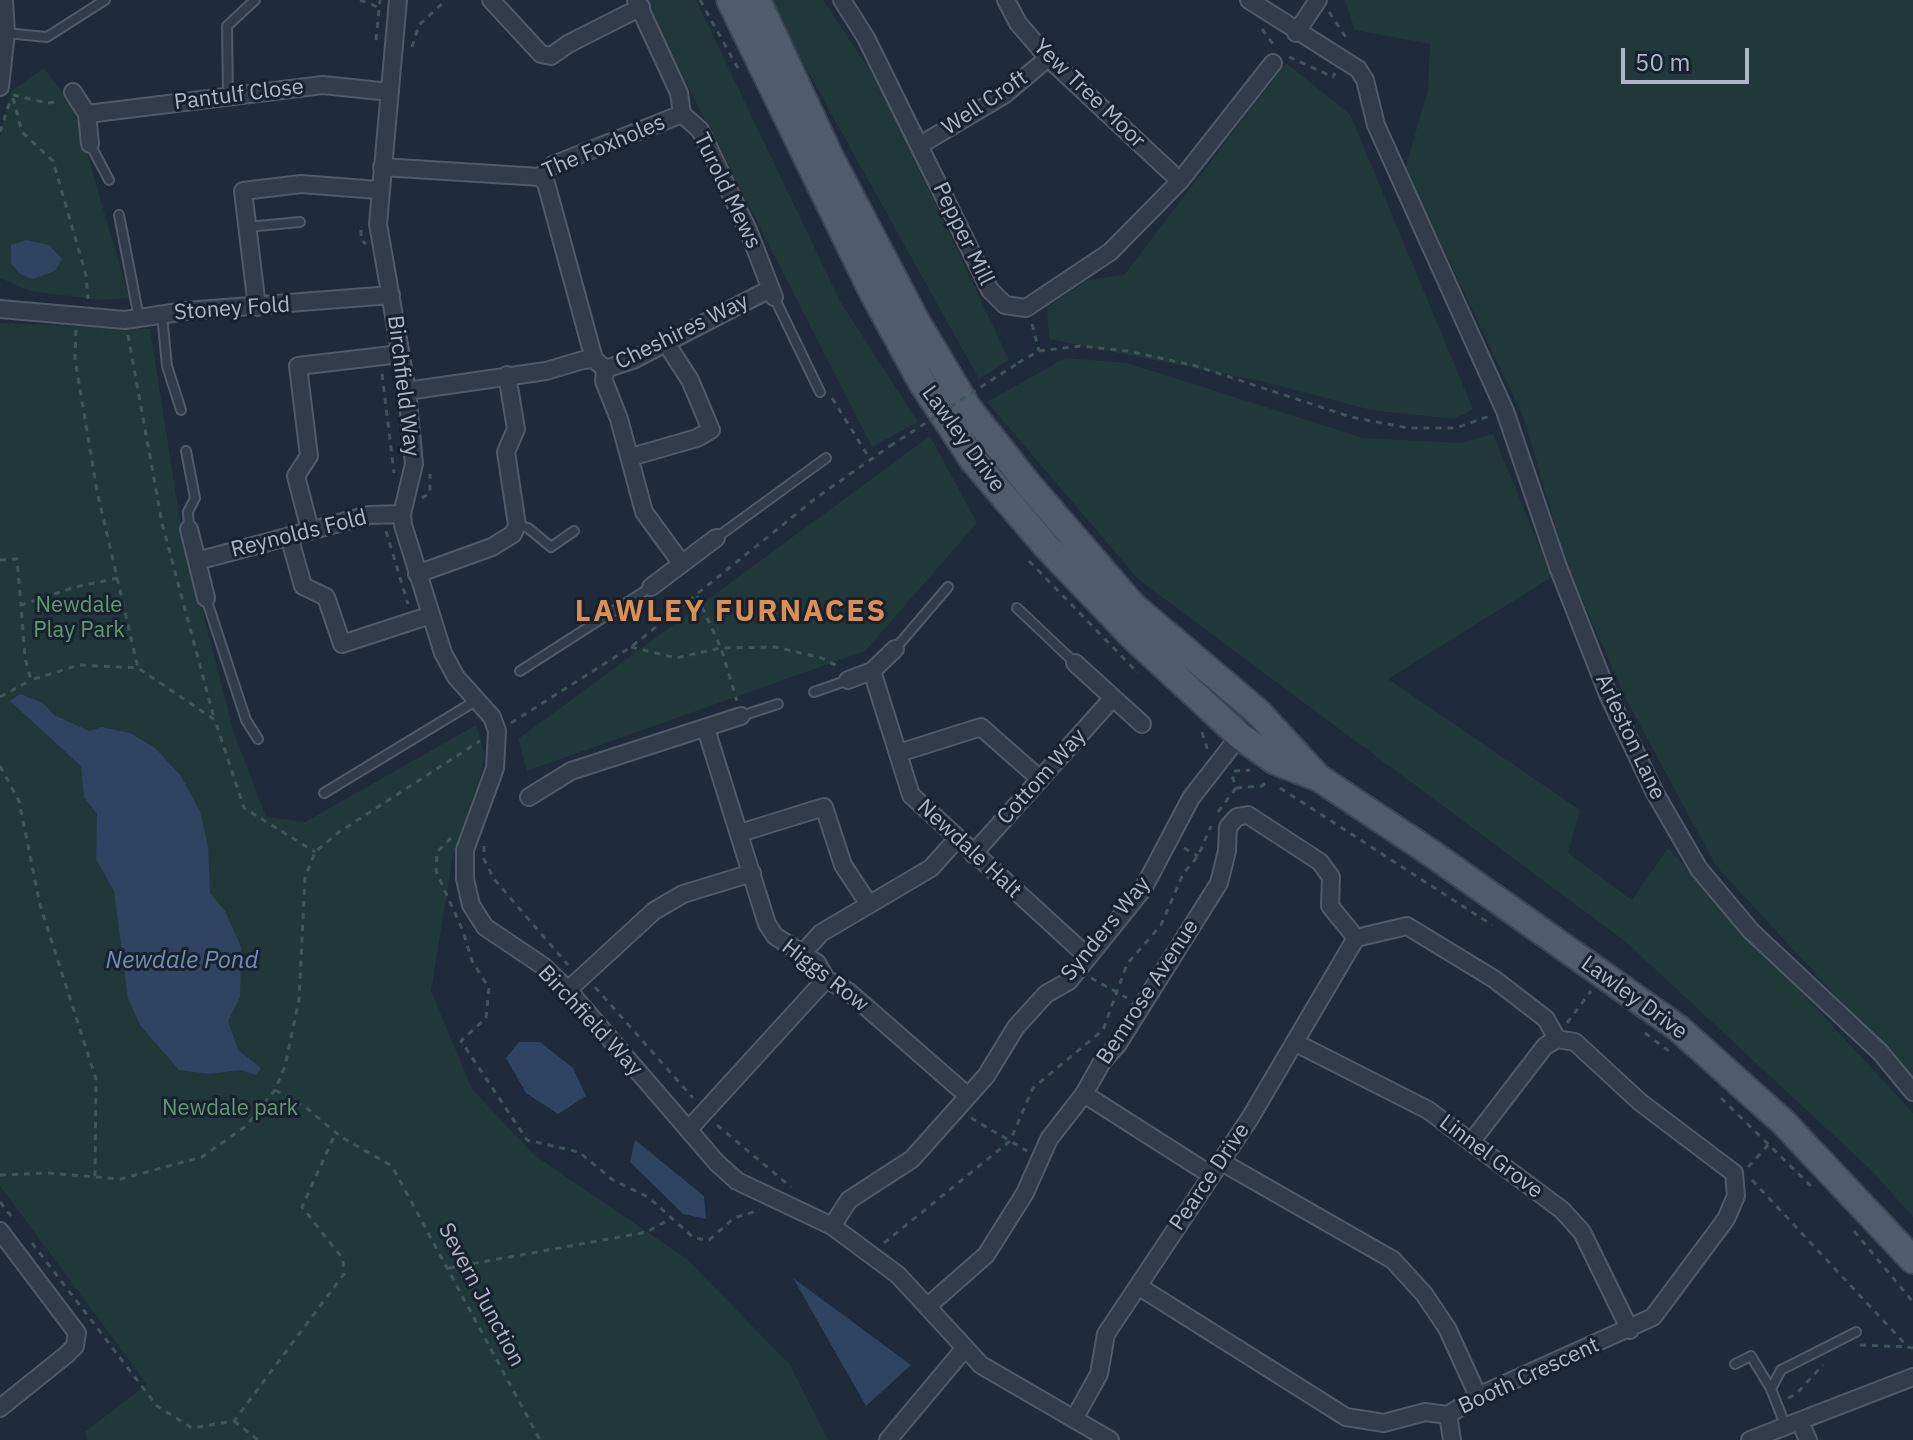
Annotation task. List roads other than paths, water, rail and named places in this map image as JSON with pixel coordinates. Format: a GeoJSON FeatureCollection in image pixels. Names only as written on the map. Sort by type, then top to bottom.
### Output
{"type":"FeatureCollection","features":[{"type":"Feature","properties":{"kind":"main road","name":"Lawley Drive"},"geometry":{"type":"LineString","coordinates":[[730,0],[872,291],[922,383],[973,460],[1046,546],[1133,637],[1240,736],[1275,761],[1319,778],[1434,855],[1678,1028],[1783,1122],[1913,1260]]}},
{"type":"Feature","properties":{"kind":"main road","name":"Lawley Drive"},"geometry":{"type":"LineString","coordinates":[[757,0],[830,157],[916,321],[968,408],[1028,484],[1133,606],[1258,712],[1319,778]]}},
{"type":"Feature","properties":{"kind":"street"},"geometry":{"type":"LineString","coordinates":[[4,0],[4,92]]}},
{"type":"Feature","properties":{"kind":"street","name":"Birchfield Way"},"geometry":{"type":"LineString","coordinates":[[398,0],[394,11],[390,92],[378,190],[378,224],[407,391],[414,464],[402,514],[417,574],[443,653],[456,677],[492,717],[495,768],[465,850],[465,879],[471,905],[485,927],[543,966],[568,990],[737,1181],[832,1226],[871,1258],[898,1275],[928,1306],[948,1333],[981,1365],[1110,1440]]}},
{"type":"Feature","properties":{"kind":"street"},"geometry":{"type":"LineString","coordinates":[[491,0],[541,54],[551,56],[638,4]]}},
{"type":"Feature","properties":{"kind":"street","name":"Pepper Mill"},"geometry":{"type":"LineString","coordinates":[[842,0],[866,38],[990,290],[1005,305],[1026,308],[1110,252],[1180,181]]}},
{"type":"Feature","properties":{"kind":"street","name":"Yew Tree Moor"},"geometry":{"type":"LineString","coordinates":[[1006,0],[1018,23],[1048,58],[1180,181]]}},
{"type":"Feature","properties":{"kind":"street"},"geometry":{"type":"LineString","coordinates":[[1249,0],[1296,33],[1318,0]]}},
{"type":"Feature","properties":{"kind":"street","name":"Turold Mews"},"geometry":{"type":"LineString","coordinates":[[638,4],[679,93],[682,114],[700,130],[748,230],[773,294]]}},
{"type":"Feature","properties":{"kind":"street","name":"Arleston Lane"},"geometry":{"type":"LineString","coordinates":[[1296,33],[1358,69],[1365,80],[1376,125],[1505,411],[1558,567],[1609,697],[1655,793],[1699,869],[1751,931],[1880,1052],[1913,1092]]}},
{"type":"Feature","properties":{"kind":"street","name":"Well Croft"},"geometry":{"type":"LineString","coordinates":[[920,145],[1004,95],[1048,58]]}},
{"type":"Feature","properties":{"kind":"street"},"geometry":{"type":"LineString","coordinates":[[1180,181],[1273,63]]}},
{"type":"Feature","properties":{"kind":"street","name":"Pantulf Close"},"geometry":{"type":"LineString","coordinates":[[87,114],[323,85],[390,92]]}},
{"type":"Feature","properties":{"kind":"street"},"geometry":{"type":"LineString","coordinates":[[75,95],[87,114],[90,144]]}},
{"type":"Feature","properties":{"kind":"street","name":"The Foxholes"},"geometry":{"type":"LineString","coordinates":[[382,167],[540,177],[553,165],[682,114]]}},
{"type":"Feature","properties":{"kind":"street"},"geometry":{"type":"LineString","coordinates":[[540,177],[546,183],[604,381],[631,457],[644,512],[682,564]]}},
{"type":"Feature","properties":{"kind":"street"},"geometry":{"type":"LineString","coordinates":[[257,307],[243,191],[301,184],[378,190]]}},
{"type":"Feature","properties":{"kind":"street","name":"Cheshires Way"},"geometry":{"type":"LineString","coordinates":[[407,391],[599,364],[666,343],[773,294]]}},
{"type":"Feature","properties":{"kind":"street","name":"Stoney Fold"},"geometry":{"type":"LineString","coordinates":[[0,309],[125,320],[391,295]]}},
{"type":"Feature","properties":{"kind":"street"},"geometry":{"type":"LineString","coordinates":[[631,457],[697,438],[711,430],[690,380],[666,343]]}},
{"type":"Feature","properties":{"kind":"street"},"geometry":{"type":"LineString","coordinates":[[310,530],[296,476],[309,456],[298,366],[400,354]]}},
{"type":"Feature","properties":{"kind":"street"},"geometry":{"type":"LineString","coordinates":[[417,574],[492,547],[513,534],[517,525],[506,452],[516,429],[507,375]]}},
{"type":"Feature","properties":{"kind":"street","name":"Reynolds Fold"},"geometry":{"type":"LineString","coordinates":[[197,561],[369,515],[402,514]]}},
{"type":"Feature","properties":{"kind":"street"},"geometry":{"type":"LineString","coordinates":[[189,529],[206,598]]}},
{"type":"Feature","properties":{"kind":"street"},"geometry":{"type":"LineString","coordinates":[[289,536],[303,586],[326,597],[342,644],[431,615]]}},
{"type":"Feature","properties":{"kind":"street"},"geometry":{"type":"LineString","coordinates":[[651,587],[716,538]]}},
{"type":"Feature","properties":{"kind":"street"},"geometry":{"type":"LineString","coordinates":[[859,676],[895,649]]}},
{"type":"Feature","properties":{"kind":"street"},"geometry":{"type":"LineString","coordinates":[[1075,663],[1111,700],[1142,724]]}},
{"type":"Feature","properties":{"kind":"street","name":"Newdale Halt"},"geometry":{"type":"LineString","coordinates":[[859,676],[899,753],[911,795],[1083,963]]}},
{"type":"Feature","properties":{"kind":"street","name":"Cottom Way"},"geometry":{"type":"LineString","coordinates":[[973,854],[1111,700]]}},
{"type":"Feature","properties":{"kind":"street","name":"Synders Way"},"geometry":{"type":"LineString","coordinates":[[832,1226],[849,1200],[912,1159],[986,1076],[1016,1027],[1046,994],[1069,981],[1143,889],[1191,798],[1258,712]]}},
{"type":"Feature","properties":{"kind":"street"},"geometry":{"type":"LineString","coordinates":[[529,797],[571,771],[741,716]]}},
{"type":"Feature","properties":{"kind":"street"},"geometry":{"type":"LineString","coordinates":[[899,753],[981,727],[1040,779]]}},
{"type":"Feature","properties":{"kind":"street","name":"Higgs Row"},"geometry":{"type":"LineString","coordinates":[[706,729],[775,936],[817,963],[826,979],[849,992],[964,1102]]}},
{"type":"Feature","properties":{"kind":"street"},"geometry":{"type":"LineString","coordinates":[[740,833],[824,807],[843,865],[868,903]]}},
{"type":"Feature","properties":{"kind":"street","name":"Bemrose Avenue"},"geometry":{"type":"LineString","coordinates":[[928,1306],[986,1255],[1025,1193],[1049,1139],[1118,1044],[1219,883],[1227,851],[1228,827],[1237,817],[1248,815],[1320,862],[1331,877],[1330,906],[1356,938]]}},
{"type":"Feature","properties":{"kind":"street"},"geometry":{"type":"LineString","coordinates":[[802,954],[821,933],[931,868],[957,839]]}},
{"type":"Feature","properties":{"kind":"street"},"geometry":{"type":"LineString","coordinates":[[568,990],[654,911],[683,894],[752,873]]}},
{"type":"Feature","properties":{"kind":"street"},"geometry":{"type":"LineString","coordinates":[[1356,938],[1407,926],[1494,979],[1546,1019],[1557,1039],[1545,1046],[1472,1141]]}},
{"type":"Feature","properties":{"kind":"street","name":"Pearce Drive"},"geometry":{"type":"LineString","coordinates":[[1074,1419],[1099,1374],[1106,1334],[1296,1043],[1356,938]]}},
{"type":"Feature","properties":{"kind":"street"},"geometry":{"type":"LineString","coordinates":[[689,1129],[826,979]]}},
{"type":"Feature","properties":{"kind":"street","name":"Booth Crescent"},"geometry":{"type":"LineString","coordinates":[[1138,1286],[1346,1417],[1384,1423],[1425,1412],[1448,1415],[1478,1396],[1653,1317],[1726,1219],[1736,1196],[1734,1173],[1640,1102],[1575,1042],[1557,1039]]}},
{"type":"Feature","properties":{"kind":"street","name":"Linnel Grove"},"geometry":{"type":"LineString","coordinates":[[1296,1043],[1428,1110],[1562,1210],[1582,1232],[1630,1330]]}},
{"type":"Feature","properties":{"kind":"street"},"geometry":{"type":"LineString","coordinates":[[1084,1094],[1216,1168],[1393,1260],[1424,1294],[1447,1328],[1478,1396]]}},
{"type":"Feature","properties":{"kind":"street"},"geometry":{"type":"LineString","coordinates":[[0,1231],[77,1333],[75,1346],[66,1355],[0,1408]]}},
{"type":"Feature","properties":{"kind":"street"},"geometry":{"type":"LineString","coordinates":[[888,1440],[965,1348]]}},
{"type":"Feature","properties":{"kind":"street"},"geometry":{"type":"LineString","coordinates":[[1750,1440],[1913,1377]]}},
{"type":"Feature","properties":{"kind":"street"},"geometry":{"type":"LineString","coordinates":[[1448,1415],[1452,1440]]}},
{"type":"Feature","properties":{"kind":"street"},"geometry":{"type":"LineString","coordinates":[[1793,1425],[1808,1440]]}},
{"type":"Feature","properties":{"kind":"lane"},"geometry":{"type":"LineString","coordinates":[[6,33],[47,37],[105,0]]}},
{"type":"Feature","properties":{"kind":"lane"},"geometry":{"type":"LineString","coordinates":[[228,95],[227,26],[255,0]]}},
{"type":"Feature","properties":{"kind":"lane"},"geometry":{"type":"LineString","coordinates":[[90,144],[109,180]]}},
{"type":"Feature","properties":{"kind":"lane"},"geometry":{"type":"LineString","coordinates":[[119,215],[141,317],[125,320]]}},
{"type":"Feature","properties":{"kind":"lane"},"geometry":{"type":"LineString","coordinates":[[247,227],[300,222]]}},
{"type":"Feature","properties":{"kind":"lane"},"geometry":{"type":"LineString","coordinates":[[773,294],[820,392]]}},
{"type":"Feature","properties":{"kind":"lane"},"geometry":{"type":"LineString","coordinates":[[162,315],[165,356],[181,410]]}},
{"type":"Feature","properties":{"kind":"lane"},"geometry":{"type":"LineString","coordinates":[[186,451],[195,498],[188,512],[189,529]]}},
{"type":"Feature","properties":{"kind":"lane"},"geometry":{"type":"LineString","coordinates":[[716,538],[826,458]]}},
{"type":"Feature","properties":{"kind":"lane"},"geometry":{"type":"LineString","coordinates":[[517,525],[528,528],[551,547],[574,531]]}},
{"type":"Feature","properties":{"kind":"lane"},"geometry":{"type":"LineString","coordinates":[[520,671],[651,587]]}},
{"type":"Feature","properties":{"kind":"lane"},"geometry":{"type":"LineString","coordinates":[[895,649],[948,587]]}},
{"type":"Feature","properties":{"kind":"lane"},"geometry":{"type":"LineString","coordinates":[[206,598],[246,720],[258,739]]}},
{"type":"Feature","properties":{"kind":"lane"},"geometry":{"type":"LineString","coordinates":[[1017,608],[1075,663]]}},
{"type":"Feature","properties":{"kind":"lane"},"geometry":{"type":"LineString","coordinates":[[814,692],[859,676]]}},
{"type":"Feature","properties":{"kind":"lane"},"geometry":{"type":"LineString","coordinates":[[324,793],[478,699]]}},
{"type":"Feature","properties":{"kind":"lane"},"geometry":{"type":"LineString","coordinates":[[741,716],[778,704]]}},
{"type":"Feature","properties":{"kind":"lane"},"geometry":{"type":"LineString","coordinates":[[1771,1389],[1781,1370],[1856,1332]]}},
{"type":"Feature","properties":{"kind":"lane"},"geometry":{"type":"LineString","coordinates":[[1735,1364],[1751,1356],[1793,1425]]}},
{"type":"Feature","properties":{"kind":"water"},"geometry":{"type":"Polygon","coordinates":[[[26,240],[49,245],[62,259],[55,271],[32,279],[20,274],[11,263],[11,245],[26,240]]]}},
{"type":"Feature","properties":{"kind":"water","name":"Newdale Pond"},"geometry":{"type":"Polygon","coordinates":[[[20,694],[43,703],[54,715],[89,731],[102,727],[130,733],[155,748],[181,776],[200,812],[208,846],[210,893],[225,911],[241,947],[240,997],[228,1021],[238,1050],[261,1068],[256,1075],[241,1070],[209,1074],[179,1070],[140,1025],[128,998],[114,891],[96,859],[97,814],[84,797],[81,766],[10,701],[20,694]]]}},
{"type":"Feature","properties":{"kind":"water"},"geometry":{"type":"Polygon","coordinates":[[[519,1042],[540,1042],[573,1068],[586,1096],[558,1114],[526,1093],[506,1058],[519,1042]]]}},
{"type":"Feature","properties":{"kind":"water"},"geometry":{"type":"Polygon","coordinates":[[[635,1140],[704,1196],[706,1219],[683,1214],[630,1162],[635,1140]]]}},
{"type":"Feature","properties":{"kind":"water"},"geometry":{"type":"Polygon","coordinates":[[[793,1278],[911,1365],[866,1406],[793,1278]]]}},
{"type":"Feature","properties":{"kind":"district","name":"LAWLEY FURNACES"},"geometry":{"type":"Point","coordinates":[731,612]}},
{"type":"Feature","properties":{"kind":"park label","name":"Newdale Play Park"},"geometry":{"type":"Point","coordinates":[79,618]}},
{"type":"Feature","properties":{"kind":"park label","name":"Newdale park"},"geometry":{"type":"Point","coordinates":[230,1109]}}]}
